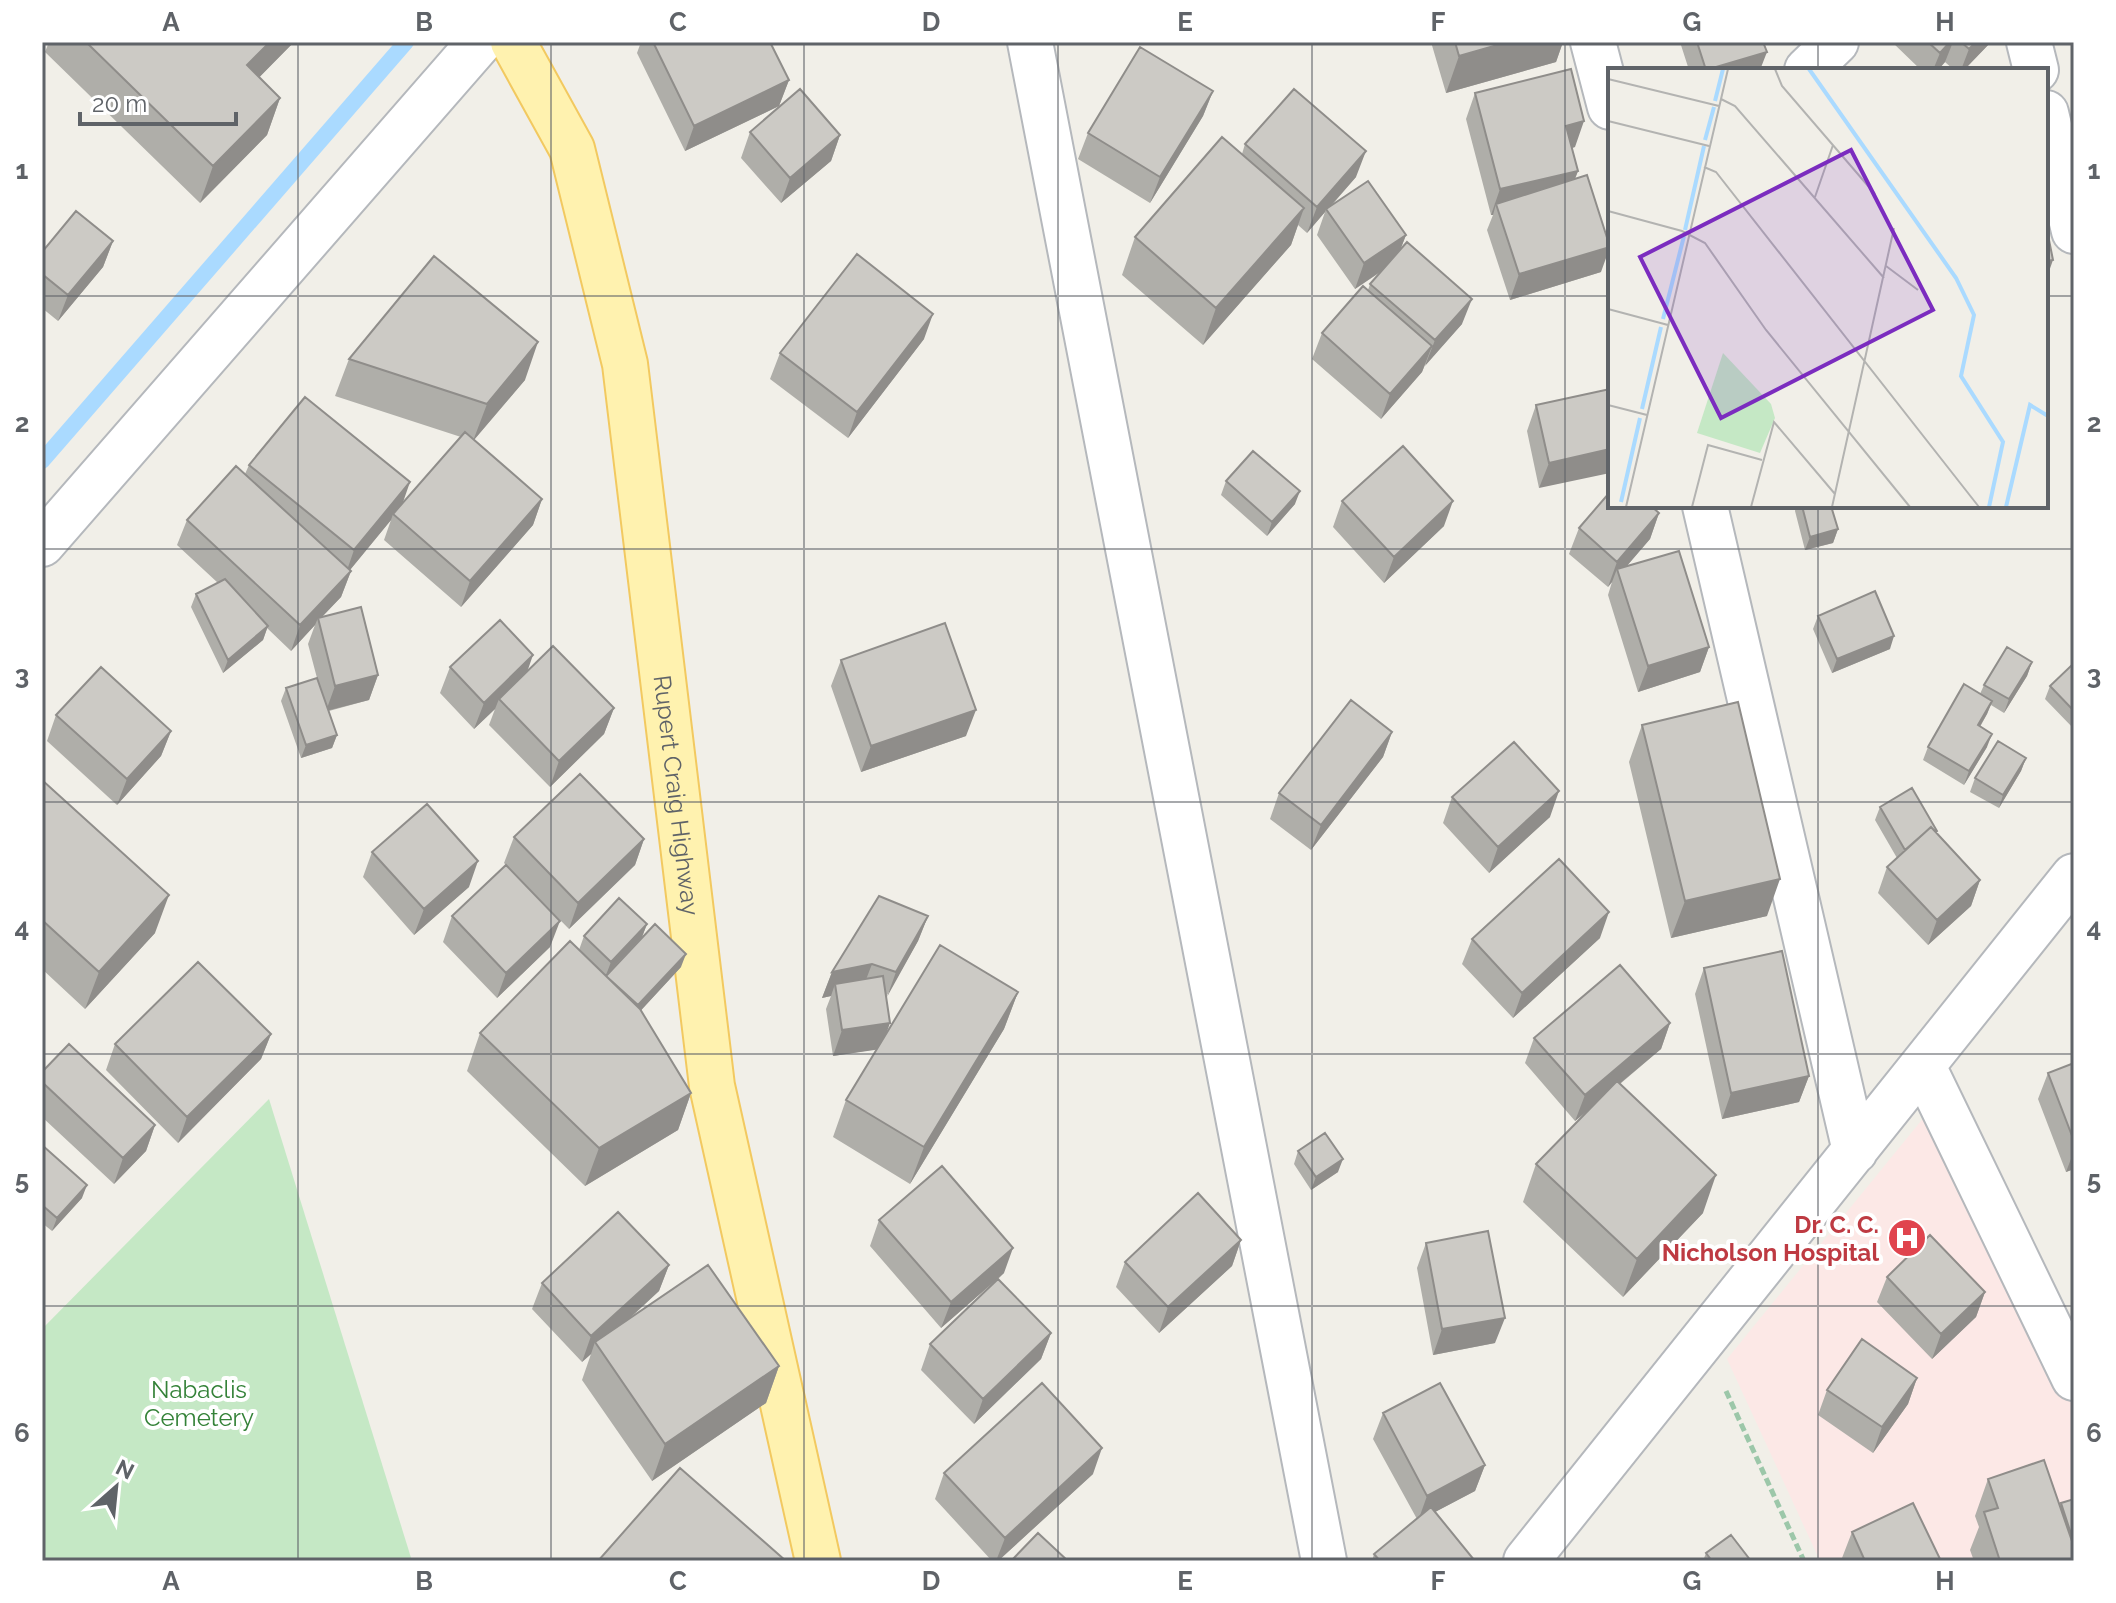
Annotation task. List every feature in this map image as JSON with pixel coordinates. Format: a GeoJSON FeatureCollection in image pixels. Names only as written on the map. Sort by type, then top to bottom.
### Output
{"type":"FeatureCollection","features":[{"type":"Feature","properties":{"kind":"main road","name":"Rupert Craig Highway"},"geometry":{"type":"LineString","coordinates":[[513,42],[572,149],[625,364],[712,1086],[818,1561]]}},
{"type":"Feature","properties":{"kind":"street"},"geometry":{"type":"LineString","coordinates":[[42,544],[480,42]]}},
{"type":"Feature","properties":{"kind":"street"},"geometry":{"type":"LineString","coordinates":[[1030,42],[1324,1561]]}},
{"type":"Feature","properties":{"kind":"street"},"geometry":{"type":"LineString","coordinates":[[1593,42],[1608,99]]}},
{"type":"Feature","properties":{"kind":"street"},"geometry":{"type":"LineString","coordinates":[[1809,68],[1836,42]]}},
{"type":"Feature","properties":{"kind":"street"},"geometry":{"type":"LineString","coordinates":[[2029,42],[2036,68]]}},
{"type":"Feature","properties":{"kind":"street"},"geometry":{"type":"LineString","coordinates":[[2048,121],[2074,231]]}},
{"type":"Feature","properties":{"kind":"street"},"geometry":{"type":"LineString","coordinates":[[1705,508],[1855,1151]]}},
{"type":"Feature","properties":{"kind":"street"},"geometry":{"type":"LineString","coordinates":[[1526,1561],[2074,876]]}},
{"type":"Feature","properties":{"kind":"street"},"geometry":{"type":"LineString","coordinates":[[1923,1066],[2074,1378]]}},
{"type":"Feature","properties":{"kind":"path"},"geometry":{"type":"LineString","coordinates":[[1703,1340],[1804,1561]]}},
{"type":"Feature","properties":{"kind":"shaded area","name":"Dr. C. C. Nicholson Hospital"},"geometry":{"type":"Polygon","coordinates":[[[1925,1116],[2074,1403],[2074,1561],[1820,1561],[1727,1359],[1925,1116]]]}},
{"type":"Feature","properties":{"kind":"green space","name":"Nabaclis Cemetery"},"geometry":{"type":"Polygon","coordinates":[[[269,1099],[412,1561],[42,1561],[42,1329],[269,1099]]]}},
{"type":"Feature","properties":{"kind":"building"},"geometry":{"type":"Polygon","coordinates":[[[86,42],[270,42],[247,65],[280,98],[213,166],[86,42]]]}},
{"type":"Feature","properties":{"kind":"building"},"geometry":{"type":"Polygon","coordinates":[[[653,42],[770,42],[789,80],[694,126],[653,42]]]}},
{"type":"Feature","properties":{"kind":"building"},"geometry":{"type":"Polygon","coordinates":[[[1455,42],[1508,42],[1459,56],[1455,42]]]}},
{"type":"Feature","properties":{"kind":"building"},"geometry":{"type":"Polygon","coordinates":[[[1697,42],[1763,42],[1767,52],[1713,68],[1705,68],[1697,42]]]}},
{"type":"Feature","properties":{"kind":"building"},"geometry":{"type":"Polygon","coordinates":[[[1928,42],[1950,42],[1940,53],[1928,42]]]}},
{"type":"Feature","properties":{"kind":"building"},"geometry":{"type":"Polygon","coordinates":[[[1961,42],[1976,42],[1969,49],[1961,42]]]}},
{"type":"Feature","properties":{"kind":"building"},"geometry":{"type":"Polygon","coordinates":[[[1140,47],[1213,91],[1160,177],[1088,133],[1140,47]]]}},
{"type":"Feature","properties":{"kind":"building"},"geometry":{"type":"Polygon","coordinates":[[[1571,69],[1584,121],[1566,126],[1578,171],[1500,189],[1475,93],[1571,69]]]}},
{"type":"Feature","properties":{"kind":"building"},"geometry":{"type":"Polygon","coordinates":[[[800,89],[840,135],[790,178],[750,132],[800,89]]]}},
{"type":"Feature","properties":{"kind":"building"},"geometry":{"type":"Polygon","coordinates":[[[1294,89],[1366,151],[1317,207],[1245,144],[1294,89]]]}},
{"type":"Feature","properties":{"kind":"building"},"geometry":{"type":"Polygon","coordinates":[[[1222,137],[1304,208],[1216,308],[1135,237],[1222,137]]]}},
{"type":"Feature","properties":{"kind":"building"},"geometry":{"type":"Polygon","coordinates":[[[1587,175],[1608,248],[1519,274],[1496,204],[1587,175]]]}},
{"type":"Feature","properties":{"kind":"building"},"geometry":{"type":"Polygon","coordinates":[[[1368,181],[1406,235],[1364,263],[1326,209],[1368,181]]]}},
{"type":"Feature","properties":{"kind":"building"},"geometry":{"type":"Polygon","coordinates":[[[76,211],[113,241],[68,295],[42,274],[42,252],[76,211]]]}},
{"type":"Feature","properties":{"kind":"building"},"geometry":{"type":"Polygon","coordinates":[[[2048,235],[2053,260],[2048,261],[2048,235]]]}},
{"type":"Feature","properties":{"kind":"building"},"geometry":{"type":"Polygon","coordinates":[[[1407,242],[1472,299],[1435,340],[1370,284],[1407,242]]]}},
{"type":"Feature","properties":{"kind":"building"},"geometry":{"type":"Polygon","coordinates":[[[857,254],[933,314],[857,412],[780,353],[857,254]]]}},
{"type":"Feature","properties":{"kind":"building"},"geometry":{"type":"Polygon","coordinates":[[[434,256],[538,342],[487,404],[349,359],[434,256]]]}},
{"type":"Feature","properties":{"kind":"building"},"geometry":{"type":"Polygon","coordinates":[[[1363,286],[1432,346],[1390,394],[1322,333],[1363,286]]]}},
{"type":"Feature","properties":{"kind":"building"},"geometry":{"type":"Polygon","coordinates":[[[1608,389],[1608,449],[1549,463],[1536,405],[1608,389]]]}},
{"type":"Feature","properties":{"kind":"building"},"geometry":{"type":"Polygon","coordinates":[[[305,397],[410,482],[354,550],[249,465],[305,397]]]}},
{"type":"Feature","properties":{"kind":"building"},"geometry":{"type":"Polygon","coordinates":[[[465,432],[542,499],[470,581],[393,514],[465,432]]]}},
{"type":"Feature","properties":{"kind":"building"},"geometry":{"type":"Polygon","coordinates":[[[1403,446],[1453,501],[1394,557],[1342,501],[1403,446]]]}},
{"type":"Feature","properties":{"kind":"building"},"geometry":{"type":"Polygon","coordinates":[[[1253,451],[1300,491],[1272,522],[1226,481],[1253,451]]]}},
{"type":"Feature","properties":{"kind":"building"},"geometry":{"type":"Polygon","coordinates":[[[236,466],[351,571],[300,625],[187,520],[236,466]]]}},
{"type":"Feature","properties":{"kind":"building"},"geometry":{"type":"Polygon","coordinates":[[[1608,494],[1608,508],[1653,508],[1659,513],[1617,562],[1579,528],[1608,494]]]}},
{"type":"Feature","properties":{"kind":"building"},"geometry":{"type":"Polygon","coordinates":[[[1803,508],[1832,508],[1838,529],[1810,537],[1803,508]]]}},
{"type":"Feature","properties":{"kind":"building"},"geometry":{"type":"Polygon","coordinates":[[[1679,551],[1709,647],[1648,666],[1617,569],[1679,551]]]}},
{"type":"Feature","properties":{"kind":"building"},"geometry":{"type":"Polygon","coordinates":[[[225,579],[268,626],[228,660],[196,594],[225,579]]]}},
{"type":"Feature","properties":{"kind":"building"},"geometry":{"type":"Polygon","coordinates":[[[1875,591],[1894,636],[1837,659],[1818,616],[1875,591]]]}},
{"type":"Feature","properties":{"kind":"building"},"geometry":{"type":"Polygon","coordinates":[[[361,607],[378,675],[335,686],[318,618],[361,607]]]}},
{"type":"Feature","properties":{"kind":"building"},"geometry":{"type":"Polygon","coordinates":[[[500,620],[533,655],[484,703],[450,667],[500,620]]]}},
{"type":"Feature","properties":{"kind":"building"},"geometry":{"type":"Polygon","coordinates":[[[945,623],[976,710],[871,746],[841,660],[945,623]]]}},
{"type":"Feature","properties":{"kind":"building"},"geometry":{"type":"Polygon","coordinates":[[[553,646],[614,708],[559,761],[499,699],[553,646]]]}},
{"type":"Feature","properties":{"kind":"building"},"geometry":{"type":"Polygon","coordinates":[[[2007,647],[2032,662],[2009,699],[1984,685],[2007,647]]]}},
{"type":"Feature","properties":{"kind":"building"},"geometry":{"type":"Polygon","coordinates":[[[2074,663],[2074,711],[2050,686],[2074,663]]]}},
{"type":"Feature","properties":{"kind":"building"},"geometry":{"type":"Polygon","coordinates":[[[101,667],[171,731],[127,779],[56,715],[101,667]]]}},
{"type":"Feature","properties":{"kind":"building"},"geometry":{"type":"Polygon","coordinates":[[[317,678],[337,735],[306,745],[286,688],[317,678]]]}},
{"type":"Feature","properties":{"kind":"building"},"geometry":{"type":"Polygon","coordinates":[[[1964,684],[1992,701],[1978,725],[1992,734],[1969,771],[1928,747],[1964,684]]]}},
{"type":"Feature","properties":{"kind":"building"},"geometry":{"type":"Polygon","coordinates":[[[1351,700],[1392,732],[1321,825],[1279,793],[1351,700]]]}},
{"type":"Feature","properties":{"kind":"building"},"geometry":{"type":"Polygon","coordinates":[[[1738,702],[1780,879],[1685,901],[1642,725],[1738,702]]]}},
{"type":"Feature","properties":{"kind":"building"},"geometry":{"type":"Polygon","coordinates":[[[1998,741],[2026,758],[2003,795],[1975,778],[1998,741]]]}},
{"type":"Feature","properties":{"kind":"building"},"geometry":{"type":"Polygon","coordinates":[[[1514,742],[1559,791],[1498,847],[1452,797],[1514,742]]]}},
{"type":"Feature","properties":{"kind":"building"},"geometry":{"type":"Polygon","coordinates":[[[580,774],[644,839],[578,903],[514,837],[580,774]]]}},
{"type":"Feature","properties":{"kind":"building"},"geometry":{"type":"Polygon","coordinates":[[[42,780],[169,895],[99,972],[42,920],[42,780]]]}},
{"type":"Feature","properties":{"kind":"building"},"geometry":{"type":"Polygon","coordinates":[[[1912,788],[1937,831],[1931,827],[1905,850],[1880,807],[1912,788]]]}},
{"type":"Feature","properties":{"kind":"building"},"geometry":{"type":"Polygon","coordinates":[[[427,804],[478,861],[424,909],[372,852],[427,804]]]}},
{"type":"Feature","properties":{"kind":"building"},"geometry":{"type":"Polygon","coordinates":[[[1931,827],[1980,880],[1937,920],[1887,867],[1931,827]]]}},
{"type":"Feature","properties":{"kind":"building"},"geometry":{"type":"Polygon","coordinates":[[[1559,859],[1609,912],[1522,993],[1472,939],[1559,859]]]}},
{"type":"Feature","properties":{"kind":"building"},"geometry":{"type":"Polygon","coordinates":[[[506,865],[560,921],[506,973],[452,916],[506,865]]]}},
{"type":"Feature","properties":{"kind":"building"},"geometry":{"type":"Polygon","coordinates":[[[879,896],[928,916],[896,972],[872,964],[832,972],[879,896]]]}},
{"type":"Feature","properties":{"kind":"building"},"geometry":{"type":"Polygon","coordinates":[[[619,898],[647,924],[611,962],[584,936],[619,898]]]}},
{"type":"Feature","properties":{"kind":"building"},"geometry":{"type":"Polygon","coordinates":[[[655,924],[686,954],[638,1005],[606,976],[655,924]]]}},
{"type":"Feature","properties":{"kind":"building"},"geometry":{"type":"Polygon","coordinates":[[[570,941],[640,1009],[691,1093],[599,1148],[480,1033],[570,941]]]}},
{"type":"Feature","properties":{"kind":"building"},"geometry":{"type":"Polygon","coordinates":[[[940,945],[1018,992],[924,1147],[846,1100],[940,945]]]}},
{"type":"Feature","properties":{"kind":"building"},"geometry":{"type":"Polygon","coordinates":[[[1782,951],[1809,1076],[1731,1093],[1704,968],[1782,951]]]}},
{"type":"Feature","properties":{"kind":"building"},"geometry":{"type":"Polygon","coordinates":[[[198,962],[271,1034],[187,1117],[115,1044],[198,962]]]}},
{"type":"Feature","properties":{"kind":"building"},"geometry":{"type":"Polygon","coordinates":[[[1620,965],[1670,1023],[1585,1095],[1534,1038],[1620,965]]]}},
{"type":"Feature","properties":{"kind":"building"},"geometry":{"type":"Polygon","coordinates":[[[883,976],[890,1023],[842,1030],[835,984],[883,976]]]}},
{"type":"Feature","properties":{"kind":"building"},"geometry":{"type":"Polygon","coordinates":[[[69,1044],[155,1125],[123,1158],[42,1082],[42,1072],[69,1044]]]}},
{"type":"Feature","properties":{"kind":"building"},"geometry":{"type":"Polygon","coordinates":[[[2074,1063],[2074,1141],[2048,1073],[2074,1063]]]}},
{"type":"Feature","properties":{"kind":"building"},"geometry":{"type":"Polygon","coordinates":[[[1617,1081],[1716,1175],[1637,1259],[1536,1164],[1617,1081]]]}},
{"type":"Feature","properties":{"kind":"building"},"geometry":{"type":"Polygon","coordinates":[[[1325,1133],[1343,1159],[1316,1177],[1298,1151],[1325,1133]]]}},
{"type":"Feature","properties":{"kind":"building"},"geometry":{"type":"Polygon","coordinates":[[[42,1145],[87,1185],[57,1218],[42,1205],[42,1145]]]}},
{"type":"Feature","properties":{"kind":"building"},"geometry":{"type":"Polygon","coordinates":[[[942,1166],[1013,1248],[951,1302],[879,1220],[942,1166]]]}},
{"type":"Feature","properties":{"kind":"building"},"geometry":{"type":"Polygon","coordinates":[[[1198,1193],[1241,1240],[1168,1307],[1125,1262],[1198,1193]]]}},
{"type":"Feature","properties":{"kind":"building"},"geometry":{"type":"Polygon","coordinates":[[[618,1212],[669,1265],[591,1336],[542,1283],[618,1212]]]}},
{"type":"Feature","properties":{"kind":"building"},"geometry":{"type":"Polygon","coordinates":[[[1488,1231],[1505,1318],[1442,1329],[1426,1243],[1488,1231]]]}},
{"type":"Feature","properties":{"kind":"building"},"geometry":{"type":"Polygon","coordinates":[[[1930,1235],[1985,1292],[1941,1334],[1887,1277],[1930,1235]]]}},
{"type":"Feature","properties":{"kind":"building"},"geometry":{"type":"Polygon","coordinates":[[[708,1265],[779,1366],[665,1444],[595,1342],[708,1265]]]}},
{"type":"Feature","properties":{"kind":"building"},"geometry":{"type":"Polygon","coordinates":[[[998,1279],[1051,1333],[983,1399],[930,1344],[998,1279]]]}},
{"type":"Feature","properties":{"kind":"building"},"geometry":{"type":"Polygon","coordinates":[[[1862,1339],[1917,1378],[1882,1427],[1827,1390],[1862,1339]]]}},
{"type":"Feature","properties":{"kind":"building"},"geometry":{"type":"Polygon","coordinates":[[[1042,1383],[1102,1448],[1005,1538],[944,1473],[1042,1383]]]}},
{"type":"Feature","properties":{"kind":"building"},"geometry":{"type":"Polygon","coordinates":[[[1440,1383],[1485,1465],[1427,1496],[1383,1413],[1440,1383]]]}},
{"type":"Feature","properties":{"kind":"building"},"geometry":{"type":"Polygon","coordinates":[[[2044,1460],[2074,1547],[2074,1561],[2000,1561],[1984,1512],[1998,1508],[1988,1479],[2044,1460]]]}},
{"type":"Feature","properties":{"kind":"building"},"geometry":{"type":"Polygon","coordinates":[[[680,1468],[786,1561],[598,1561],[680,1468]]]}},
{"type":"Feature","properties":{"kind":"building"},"geometry":{"type":"Polygon","coordinates":[[[2074,1499],[2074,1543],[2061,1503],[2074,1499]]]}},
{"type":"Feature","properties":{"kind":"building"},"geometry":{"type":"Polygon","coordinates":[[[1913,1503],[1941,1561],[1865,1561],[1852,1532],[1913,1503]]]}},
{"type":"Feature","properties":{"kind":"building"},"geometry":{"type":"Polygon","coordinates":[[[1431,1507],[1475,1561],[1380,1561],[1374,1554],[1431,1507]]]}},
{"type":"Feature","properties":{"kind":"building"},"geometry":{"type":"Polygon","coordinates":[[[1038,1533],[1068,1561],[1011,1561],[1038,1533]]]}},
{"type":"Feature","properties":{"kind":"building"},"geometry":{"type":"Polygon","coordinates":[[[1731,1535],[1751,1561],[1712,1561],[1706,1553],[1731,1535]]]}},
{"type":"Feature","properties":{"kind":"waterway"},"geometry":{"type":"LineString","coordinates":[[42,461],[406,42]]}},
{"type":"Feature","properties":{"kind":"place","name":"Dr. C. C. Nicholson Hospital"},"geometry":{"type":"Point","coordinates":[1907,1238]}}]}
